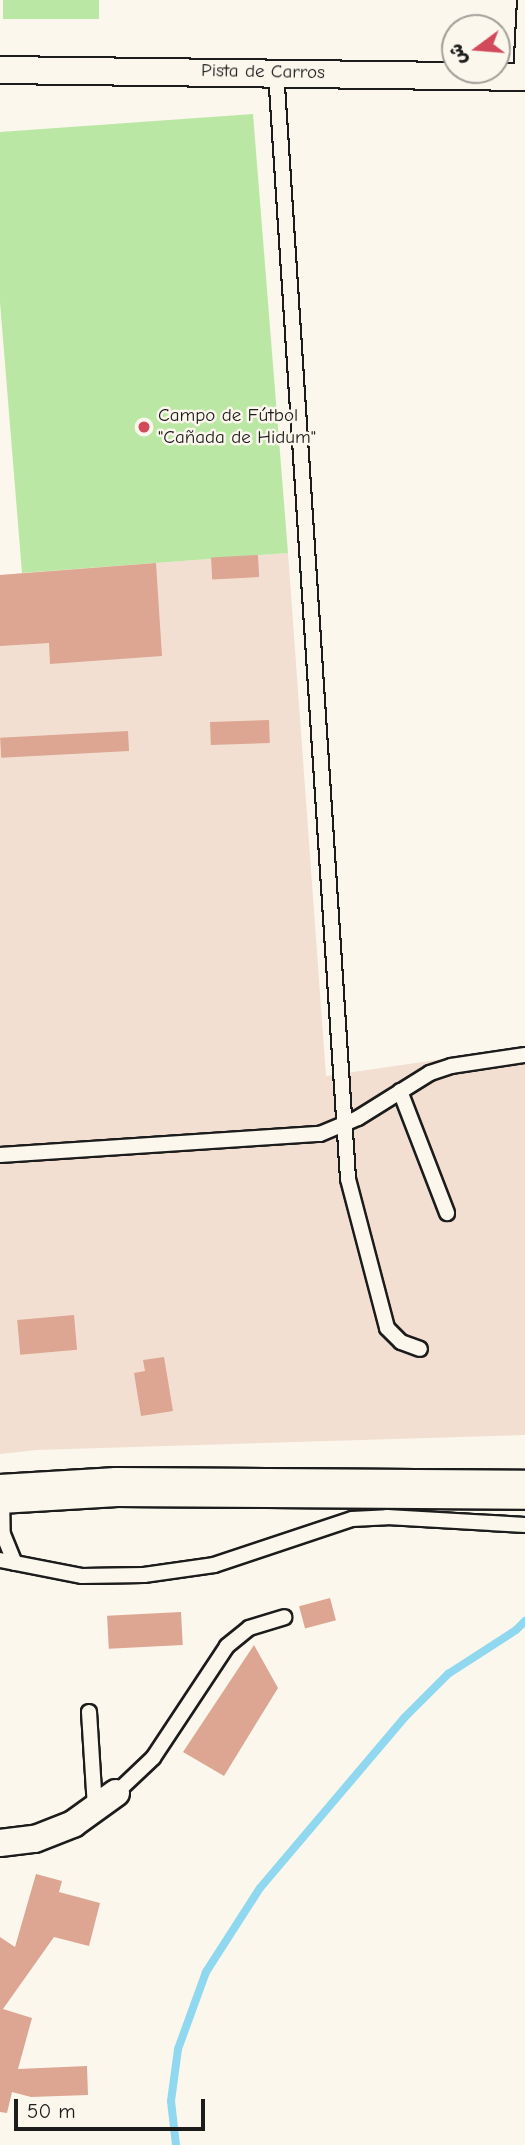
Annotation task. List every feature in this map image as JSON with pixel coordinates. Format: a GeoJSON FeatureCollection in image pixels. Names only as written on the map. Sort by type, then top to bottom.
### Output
{"type":"FeatureCollection","features":[{"type":"Feature","properties":{"kind":"main road"},"geometry":{"type":"LineString","coordinates":[[1,1494],[117,1487],[414,1488],[521,1513]]}},
{"type":"Feature","properties":{"kind":"street","name":"Pista de Carros"},"geometry":{"type":"LineString","coordinates":[[0,69],[276,71],[523,77]]}},
{"type":"Feature","properties":{"kind":"street"},"geometry":{"type":"LineString","coordinates":[[0,1843],[35,1839],[73,1824],[105,1801]]}},
{"type":"Feature","properties":{"kind":"lane"},"geometry":{"type":"LineString","coordinates":[[523,77],[525,0]]}},
{"type":"Feature","properties":{"kind":"lane"},"geometry":{"type":"LineString","coordinates":[[276,71],[348,1179],[387,1328],[401,1342],[420,1349]]}},
{"type":"Feature","properties":{"kind":"lane"},"geometry":{"type":"LineString","coordinates":[[0,1156],[320,1134],[343,1126],[430,1073],[451,1066],[525,1055]]}},
{"type":"Feature","properties":{"kind":"lane"},"geometry":{"type":"LineString","coordinates":[[400,1091],[447,1213]]}},
{"type":"Feature","properties":{"kind":"lane"},"geometry":{"type":"LineString","coordinates":[[1,1494],[3,1534],[15,1563]]}},
{"type":"Feature","properties":{"kind":"lane"},"geometry":{"type":"LineString","coordinates":[[0,1560],[82,1576],[144,1575],[214,1565],[352,1519],[521,1513]]}},
{"type":"Feature","properties":{"kind":"lane"},"geometry":{"type":"LineString","coordinates":[[105,1801],[153,1758],[227,1646],[249,1628],[284,1617]]}},
{"type":"Feature","properties":{"kind":"lane"},"geometry":{"type":"LineString","coordinates":[[89,1712],[105,1801]]}},
{"type":"Feature","properties":{"kind":"shaded area"},"geometry":{"type":"Polygon","coordinates":[[[288,553],[326,1076],[525,1047],[525,1435],[37,1450],[0,1454],[0,575],[288,553]]]}},
{"type":"Feature","properties":{"kind":"green space"},"geometry":{"type":"Polygon","coordinates":[[[3,0],[99,0],[99,19],[3,19],[3,0]]]}},
{"type":"Feature","properties":{"kind":"green space","name":"Campo de Fútbol \"Cañada de Hidum\""},"geometry":{"type":"Polygon","coordinates":[[[253,114],[288,553],[22,573],[0,302],[0,132],[253,114]]]}},
{"type":"Feature","properties":{"kind":"building"},"geometry":{"type":"Polygon","coordinates":[[[258,555],[259,577],[212,579],[211,557],[258,555]]]}},
{"type":"Feature","properties":{"kind":"building"},"geometry":{"type":"Polygon","coordinates":[[[156,563],[162,656],[50,664],[49,643],[0,646],[0,575],[156,563]]]}},
{"type":"Feature","properties":{"kind":"building"},"geometry":{"type":"Polygon","coordinates":[[[269,720],[270,743],[211,745],[210,722],[269,720]]]}},
{"type":"Feature","properties":{"kind":"building"},"geometry":{"type":"Polygon","coordinates":[[[128,731],[129,751],[1,758],[0,738],[128,731]]]}},
{"type":"Feature","properties":{"kind":"building"},"geometry":{"type":"Polygon","coordinates":[[[74,1315],[77,1350],[20,1355],[17,1320],[74,1315]]]}},
{"type":"Feature","properties":{"kind":"building"},"geometry":{"type":"Polygon","coordinates":[[[164,1357],[173,1411],[141,1416],[134,1373],[145,1371],[143,1360],[164,1357]]]}},
{"type":"Feature","properties":{"kind":"building"},"geometry":{"type":"Polygon","coordinates":[[[330,1598],[336,1620],[305,1628],[299,1606],[330,1598]]]}},
{"type":"Feature","properties":{"kind":"building"},"geometry":{"type":"Polygon","coordinates":[[[181,1612],[183,1645],[109,1649],[107,1616],[181,1612]]]}},
{"type":"Feature","properties":{"kind":"building"},"geometry":{"type":"Polygon","coordinates":[[[254,1645],[278,1688],[224,1776],[183,1752],[254,1645]]]}},
{"type":"Feature","properties":{"kind":"building"},"geometry":{"type":"Polygon","coordinates":[[[36,1874],[62,1881],[59,1892],[100,1903],[89,1946],[54,1937],[3,2009],[32,2018],[18,2069],[87,2066],[88,2095],[31,2097],[12,2092],[7,2113],[0,2112],[0,1937],[15,1947],[36,1874]]]}},
{"type":"Feature","properties":{"kind":"waterway"},"geometry":{"type":"LineString","coordinates":[[176,2145],[171,2101],[178,2049],[206,1972],[260,1888],[405,1717],[448,1674],[516,1630],[525,1621]]}},
{"type":"Feature","properties":{"kind":"place","name":"Campo de Fútbol \"Cañada de Hidum\""},"geometry":{"type":"Point","coordinates":[144,427]}}]}
